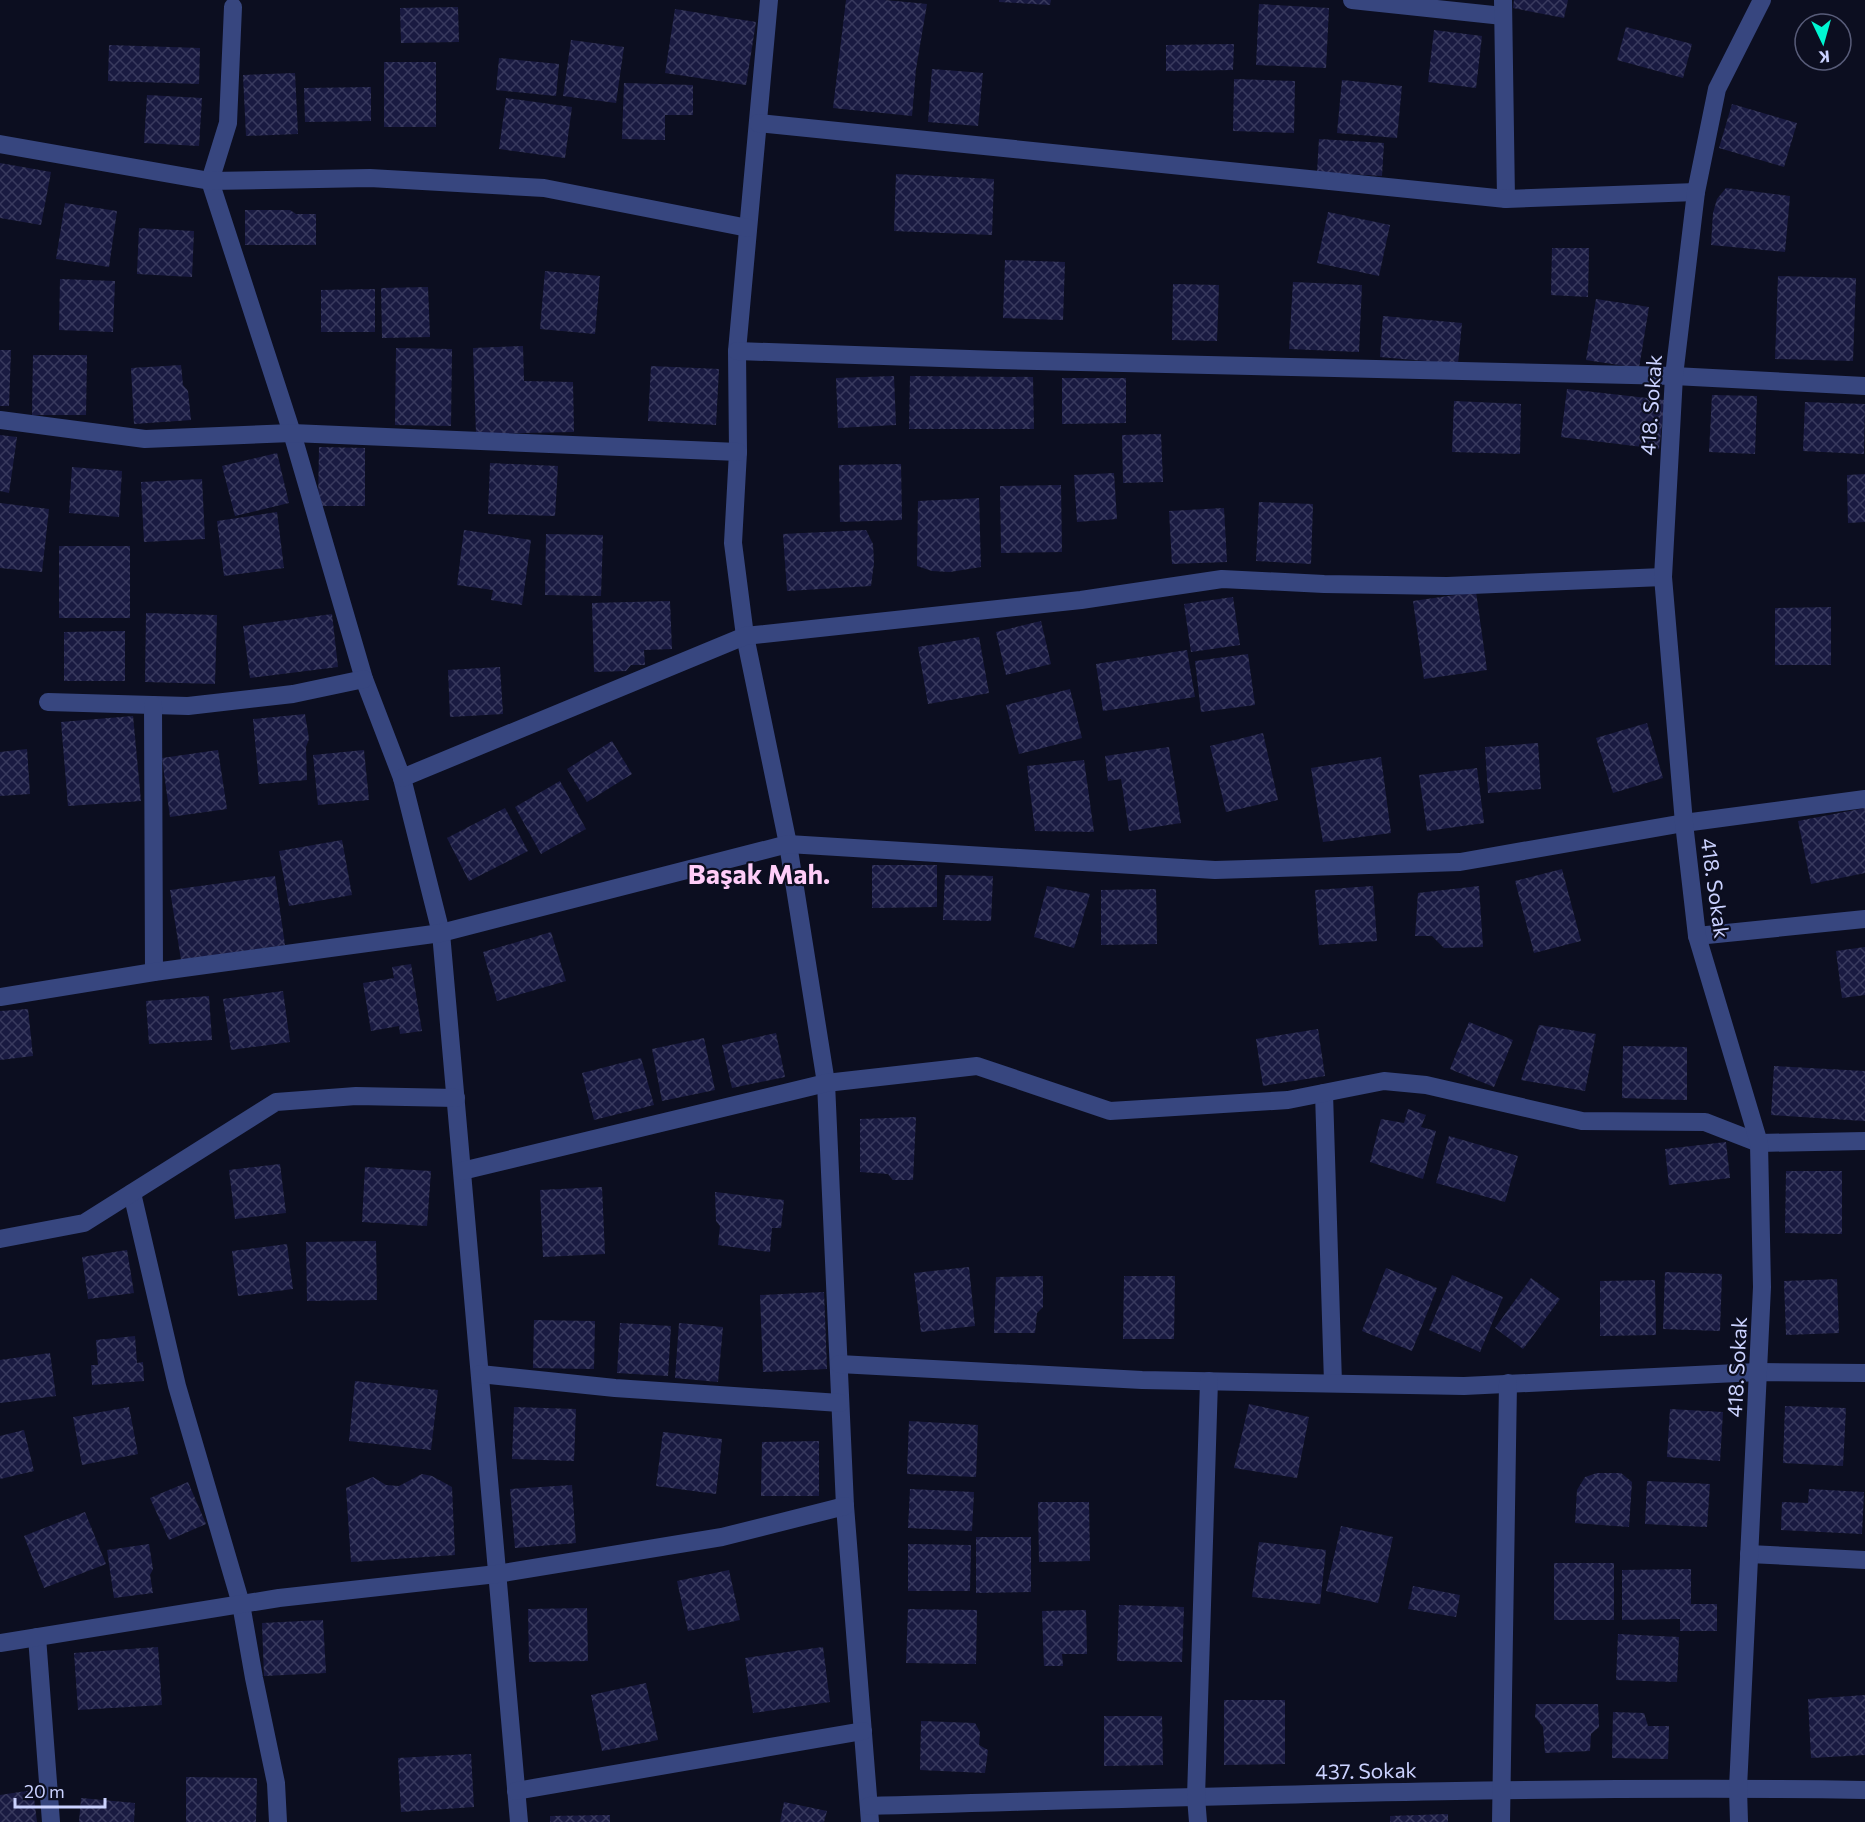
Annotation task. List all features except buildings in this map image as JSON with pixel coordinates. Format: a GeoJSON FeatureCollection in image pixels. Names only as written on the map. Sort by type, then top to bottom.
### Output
{"type":"FeatureCollection","features":[{"type":"Feature","properties":{"kind":"street"},"geometry":{"type":"LineString","coordinates":[[769,0],[737,351],[738,452],[734,543],[745,636],[788,844],[826,1083],[845,1506],[869,1814]]}},
{"type":"Feature","properties":{"kind":"street"},"geometry":{"type":"LineString","coordinates":[[1352,0],[1503,8],[1506,199]]}},
{"type":"Feature","properties":{"kind":"street","name":"418. Sokak"},"geometry":{"type":"LineString","coordinates":[[1738,1822],[1762,1287],[1759,1143],[1697,936],[1684,824],[1663,577],[1674,376],[1696,192],[1717,89],[1762,0]]}},
{"type":"Feature","properties":{"kind":"street"},"geometry":{"type":"LineString","coordinates":[[233,7],[228,123],[210,182],[292,433],[364,679],[402,778],[441,933],[519,1822]]}},
{"type":"Feature","properties":{"kind":"street"},"geometry":{"type":"LineString","coordinates":[[759,123],[1506,199],[1696,192]]}},
{"type":"Feature","properties":{"kind":"street"},"geometry":{"type":"LineString","coordinates":[[0,144],[210,182],[370,178],[544,188],[748,228]]}},
{"type":"Feature","properties":{"kind":"street"},"geometry":{"type":"LineString","coordinates":[[737,351],[986,360],[1674,376],[1865,386]]}},
{"type":"Feature","properties":{"kind":"street"},"geometry":{"type":"LineString","coordinates":[[0,420],[145,439],[292,433],[738,452]]}},
{"type":"Feature","properties":{"kind":"street"},"geometry":{"type":"LineString","coordinates":[[402,778],[745,636],[1081,600],[1222,579],[1324,584],[1447,586],[1663,577]]}},
{"type":"Feature","properties":{"kind":"street"},"geometry":{"type":"LineString","coordinates":[[48,702],[188,706],[293,694],[364,679]]}},
{"type":"Feature","properties":{"kind":"street"},"geometry":{"type":"LineString","coordinates":[[153,705],[154,972]]}},
{"type":"Feature","properties":{"kind":"street"},"geometry":{"type":"LineString","coordinates":[[0,997],[154,972],[441,933],[788,844],[1215,870],[1460,862],[1684,824],[1865,800]]}},
{"type":"Feature","properties":{"kind":"street"},"geometry":{"type":"LineString","coordinates":[[1697,936],[1865,919]]}},
{"type":"Feature","properties":{"kind":"street"},"geometry":{"type":"LineString","coordinates":[[462,1171],[826,1083],[976,1066],[1110,1112],[1288,1100],[1384,1080],[1426,1085],[1582,1121],[1705,1122],[1759,1143],[1865,1141]]}},
{"type":"Feature","properties":{"kind":"street"},"geometry":{"type":"LineString","coordinates":[[1324,1093],[1334,1383]]}},
{"type":"Feature","properties":{"kind":"street"},"geometry":{"type":"LineString","coordinates":[[0,1239],[84,1223],[276,1102],[356,1096],[456,1098]]}},
{"type":"Feature","properties":{"kind":"street"},"geometry":{"type":"LineString","coordinates":[[132,1192],[177,1386],[241,1604],[276,1783],[278,1822]]}},
{"type":"Feature","properties":{"kind":"street"},"geometry":{"type":"LineString","coordinates":[[839,1364],[1209,1381],[1464,1386],[1758,1372],[1865,1373]]}},
{"type":"Feature","properties":{"kind":"street"},"geometry":{"type":"LineString","coordinates":[[480,1374],[615,1388],[840,1403]]}},
{"type":"Feature","properties":{"kind":"street"},"geometry":{"type":"LineString","coordinates":[[1198,1822],[1196,1797],[1209,1381]]}},
{"type":"Feature","properties":{"kind":"street"},"geometry":{"type":"LineString","coordinates":[[1501,1822],[1508,1383]]}},
{"type":"Feature","properties":{"kind":"street"},"geometry":{"type":"LineString","coordinates":[[0,1643],[279,1598],[497,1574],[722,1537],[845,1506]]}},
{"type":"Feature","properties":{"kind":"street"},"geometry":{"type":"LineString","coordinates":[[1749,1554],[1865,1560]]}},
{"type":"Feature","properties":{"kind":"street"},"geometry":{"type":"LineString","coordinates":[[37,1637],[51,1822]]}},
{"type":"Feature","properties":{"kind":"street"},"geometry":{"type":"LineString","coordinates":[[516,1791],[863,1731]]}},
{"type":"Feature","properties":{"kind":"street","name":"437. Sokak"},"geometry":{"type":"LineString","coordinates":[[869,1814],[1196,1797],[1399,1791],[1738,1788],[1865,1790]]}},
{"type":"Feature","properties":{"kind":"district","name":"Başak Mah."},"geometry":{"type":"Point","coordinates":[759,873]}}]}
